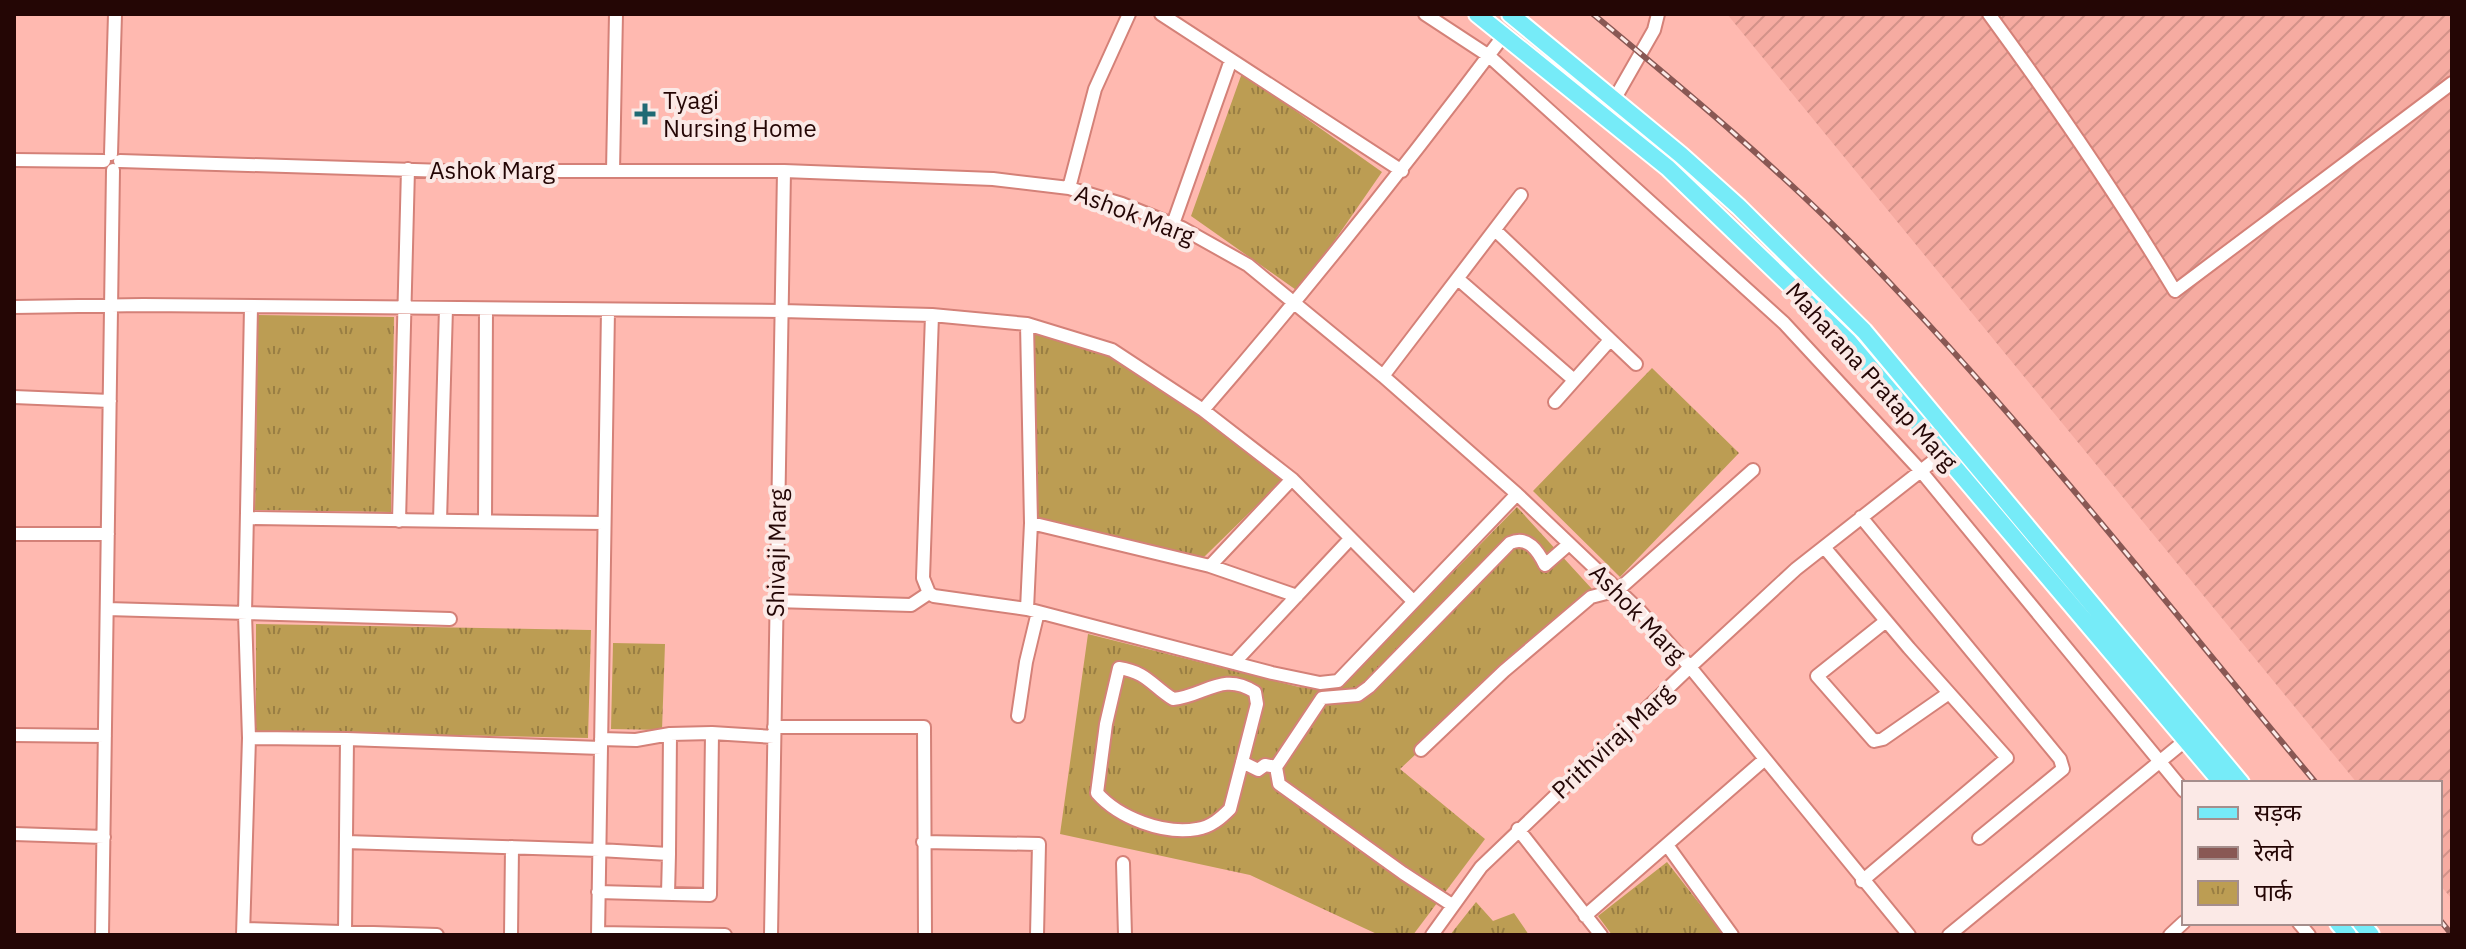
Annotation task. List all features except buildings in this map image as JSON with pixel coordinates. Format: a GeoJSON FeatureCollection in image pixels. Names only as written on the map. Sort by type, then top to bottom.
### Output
{"type":"FeatureCollection","features":[{"type":"Feature","properties":{"kind":"main road","name":"Maharana Pratap Marg"},"geometry":{"type":"LineString","coordinates":[[1477,14],[1668,168],[1848,341],[2220,781]]}},
{"type":"Feature","properties":{"kind":"main road","name":"Maharana Pratap Marg"},"geometry":{"type":"LineString","coordinates":[[1510,14],[1716,186],[1864,331],[2239,781]]}},
{"type":"Feature","properties":{"kind":"street"},"geometry":{"type":"LineString","coordinates":[[102,935],[115,14]]}},
{"type":"Feature","properties":{"kind":"street"},"geometry":{"type":"LineString","coordinates":[[613,171],[616,14]]}},
{"type":"Feature","properties":{"kind":"street"},"geometry":{"type":"LineString","coordinates":[[1069,188],[1095,89],[1129,14]]}},
{"type":"Feature","properties":{"kind":"street"},"geometry":{"type":"LineString","coordinates":[[1161,14],[1402,171]]}},
{"type":"Feature","properties":{"kind":"street"},"geometry":{"type":"LineString","coordinates":[[1425,14],[1489,56],[1784,323],[1920,470],[2182,789]]}},
{"type":"Feature","properties":{"kind":"street"},"geometry":{"type":"LineString","coordinates":[[1614,100],[1654,30],[1658,14]]}},
{"type":"Feature","properties":{"kind":"street"},"geometry":{"type":"LineString","coordinates":[[1989,14],[2137,228],[2175,291],[2452,83]]}},
{"type":"Feature","properties":{"kind":"street"},"geometry":{"type":"LineString","coordinates":[[1203,410],[1295,304],[1402,171],[1504,35]]}},
{"type":"Feature","properties":{"kind":"street"},"geometry":{"type":"LineString","coordinates":[[1173,224],[1231,60]]}},
{"type":"Feature","properties":{"kind":"street","name":"Ashok Marg"},"geometry":{"type":"LineString","coordinates":[[14,160],[408,169],[784,171],[993,179],[1069,188],[1173,224],[1248,265],[1383,376],[1517,494],[1618,590],[1690,667],[1909,935]]}},
{"type":"Feature","properties":{"kind":"street"},"geometry":{"type":"LineString","coordinates":[[399,521],[408,169]]}},
{"type":"Feature","properties":{"kind":"street","name":"Shivaji Marg"},"geometry":{"type":"LineString","coordinates":[[771,935],[784,171]]}},
{"type":"Feature","properties":{"kind":"street"},"geometry":{"type":"LineString","coordinates":[[1383,376],[1521,195]]}},
{"type":"Feature","properties":{"kind":"street"},"geometry":{"type":"LineString","coordinates":[[1495,230],[1636,364]]}},
{"type":"Feature","properties":{"kind":"street"},"geometry":{"type":"LineString","coordinates":[[1458,279],[1574,380]]}},
{"type":"Feature","properties":{"kind":"street"},"geometry":{"type":"LineString","coordinates":[[14,307],[782,311],[932,315],[1027,324],[1112,350],[1203,410],[1292,479],[1413,601]]}},
{"type":"Feature","properties":{"kind":"street"},"geometry":{"type":"LineString","coordinates":[[251,307],[245,614],[249,738],[243,932],[437,935]]}},
{"type":"Feature","properties":{"kind":"street"},"geometry":{"type":"LineString","coordinates":[[440,521],[446,308]]}},
{"type":"Feature","properties":{"kind":"street"},"geometry":{"type":"LineString","coordinates":[[485,521],[486,309]]}},
{"type":"Feature","properties":{"kind":"street"},"geometry":{"type":"LineString","coordinates":[[608,310],[598,934],[725,935]]}},
{"type":"Feature","properties":{"kind":"street"},"geometry":{"type":"LineString","coordinates":[[932,315],[923,578],[929,593],[939,598],[1032,611],[1320,683],[1338,681],[1517,494]]}},
{"type":"Feature","properties":{"kind":"street"},"geometry":{"type":"LineString","coordinates":[[1018,716],[1032,611],[1027,324]]}},
{"type":"Feature","properties":{"kind":"street"},"geometry":{"type":"LineString","coordinates":[[1555,402],[1610,340]]}},
{"type":"Feature","properties":{"kind":"street"},"geometry":{"type":"LineString","coordinates":[[14,397],[110,401]]}},
{"type":"Feature","properties":{"kind":"street","name":"Prithviraj Marg"},"geometry":{"type":"LineString","coordinates":[[1432,935],[1481,867],[1690,667],[1796,569],[1957,442]]}},
{"type":"Feature","properties":{"kind":"street"},"geometry":{"type":"LineString","coordinates":[[1421,750],[1504,671],[1591,597],[1618,590],[1753,470]]}},
{"type":"Feature","properties":{"kind":"street"},"geometry":{"type":"LineString","coordinates":[[1210,566],[1292,479]]}},
{"type":"Feature","properties":{"kind":"street"},"geometry":{"type":"LineString","coordinates":[[1861,517],[2060,759],[2063,769],[1979,838]]}},
{"type":"Feature","properties":{"kind":"street"},"geometry":{"type":"LineString","coordinates":[[247,518],[604,523]]}},
{"type":"Feature","properties":{"kind":"street"},"geometry":{"type":"LineString","coordinates":[[1031,523],[1210,566],[1297,596]]}},
{"type":"Feature","properties":{"kind":"street"},"geometry":{"type":"LineString","coordinates":[[14,534],[108,534]]}},
{"type":"Feature","properties":{"kind":"street"},"geometry":{"type":"LineString","coordinates":[[1234,663],[1350,539]]}},
{"type":"Feature","properties":{"kind":"street"},"geometry":{"type":"LineString","coordinates":[[1452,905],[1279,784],[1276,767],[1322,698],[1358,695],[1369,687],[1510,543],[1516,540],[1528,542],[1538,551],[1545,565],[1569,544]]}},
{"type":"Feature","properties":{"kind":"street"},"geometry":{"type":"LineString","coordinates":[[1824,547],[2007,758],[1862,881]]}},
{"type":"Feature","properties":{"kind":"street"},"geometry":{"type":"LineString","coordinates":[[775,601],[911,605],[929,593]]}},
{"type":"Feature","properties":{"kind":"street"},"geometry":{"type":"LineString","coordinates":[[107,609],[450,619]]}},
{"type":"Feature","properties":{"kind":"street"},"geometry":{"type":"LineString","coordinates":[[1886,621],[1817,676],[1874,741],[1883,739],[1949,693]]}},
{"type":"Feature","properties":{"kind":"street"},"geometry":{"type":"LineString","coordinates":[[1119,668],[1150,678],[1173,699],[1218,684],[1242,684],[1255,692],[1257,704],[1242,762],[1230,809],[1218,821],[1198,829],[1160,828],[1109,807],[1097,793],[1106,724],[1119,668]]}},
{"type":"Feature","properties":{"kind":"street"},"geometry":{"type":"LineString","coordinates":[[249,738],[601,744],[670,734],[924,727],[925,935]]}},
{"type":"Feature","properties":{"kind":"street"},"geometry":{"type":"LineString","coordinates":[[598,892],[710,895],[712,733]]}},
{"type":"Feature","properties":{"kind":"street"},"geometry":{"type":"LineString","coordinates":[[668,894],[670,734]]}},
{"type":"Feature","properties":{"kind":"street"},"geometry":{"type":"LineString","coordinates":[[14,735],[105,736]]}},
{"type":"Feature","properties":{"kind":"street"},"geometry":{"type":"LineString","coordinates":[[345,932],[347,739]]}},
{"type":"Feature","properties":{"kind":"street"},"geometry":{"type":"LineString","coordinates":[[1949,935],[2186,740]]}},
{"type":"Feature","properties":{"kind":"street"},"geometry":{"type":"LineString","coordinates":[[1585,916],[1765,759]]}},
{"type":"Feature","properties":{"kind":"street"},"geometry":{"type":"LineString","coordinates":[[1242,762],[1258,770],[1265,765],[1276,767]]}},
{"type":"Feature","properties":{"kind":"street"},"geometry":{"type":"LineString","coordinates":[[1518,829],[1601,935]]}},
{"type":"Feature","properties":{"kind":"street"},"geometry":{"type":"LineString","coordinates":[[14,834],[104,837]]}},
{"type":"Feature","properties":{"kind":"street"},"geometry":{"type":"LineString","coordinates":[[346,842],[669,854]]}},
{"type":"Feature","properties":{"kind":"street"},"geometry":{"type":"LineString","coordinates":[[923,842],[1039,844],[1037,935]]}},
{"type":"Feature","properties":{"kind":"street"},"geometry":{"type":"LineString","coordinates":[[1667,845],[1732,935]]}},
{"type":"Feature","properties":{"kind":"street"},"geometry":{"type":"LineString","coordinates":[[511,935],[512,847]]}},
{"type":"Feature","properties":{"kind":"street"},"geometry":{"type":"LineString","coordinates":[[1123,863],[1125,935]]}},
{"type":"Feature","properties":{"kind":"shaded area"},"geometry":{"type":"Polygon","coordinates":[[[1727,14],[2452,14],[2452,899],[2442,887],[2442,781],[2355,781],[1727,14]]]}},
{"type":"Feature","properties":{"kind":"green space"},"geometry":{"type":"Polygon","coordinates":[[[1242,73],[1382,172],[1299,292],[1191,216],[1242,73]]]}},
{"type":"Feature","properties":{"kind":"green space"},"geometry":{"type":"Polygon","coordinates":[[[258,315],[394,317],[391,512],[255,510],[258,315]]]}},
{"type":"Feature","properties":{"kind":"green space"},"geometry":{"type":"Polygon","coordinates":[[[1033,331],[1112,353],[1209,413],[1284,479],[1204,557],[1035,518],[1033,331]]]}},
{"type":"Feature","properties":{"kind":"green space"},"geometry":{"type":"Polygon","coordinates":[[[1652,368],[1739,453],[1620,577],[1533,491],[1652,368]]]}},
{"type":"Feature","properties":{"kind":"green space"},"geometry":{"type":"Polygon","coordinates":[[[1517,507],[1592,589],[1400,769],[1485,839],[1413,935],[1379,935],[1250,875],[1060,834],[1088,634],[1299,687],[1327,688],[1347,680],[1517,507]]]}},
{"type":"Feature","properties":{"kind":"green space"},"geometry":{"type":"Polygon","coordinates":[[[256,624],[591,630],[588,738],[256,731],[256,624]]]}},
{"type":"Feature","properties":{"kind":"green space"},"geometry":{"type":"Polygon","coordinates":[[[613,643],[665,644],[662,730],[611,729],[613,643]]]}},
{"type":"Feature","properties":{"kind":"green space"},"geometry":{"type":"Polygon","coordinates":[[[1667,862],[1724,935],[1612,935],[1598,916],[1667,862]]]}},
{"type":"Feature","properties":{"kind":"green space"},"geometry":{"type":"Polygon","coordinates":[[[1476,902],[1493,921],[1514,913],[1529,935],[1450,935],[1476,902]]]}},
{"type":"Feature","properties":{"kind":"railway"},"geometry":{"type":"LineString","coordinates":[[1593,14],[1768,164],[1868,260],[2041,452],[2314,781]]}},
{"type":"Feature","properties":{"kind":"railway"},"geometry":{"type":"LineString","coordinates":[[2442,922],[2452,935]]}},
{"type":"Feature","properties":{"kind":"place","name":"Tyagi Nursing Home"},"geometry":{"type":"Point","coordinates":[645,114]}}]}
